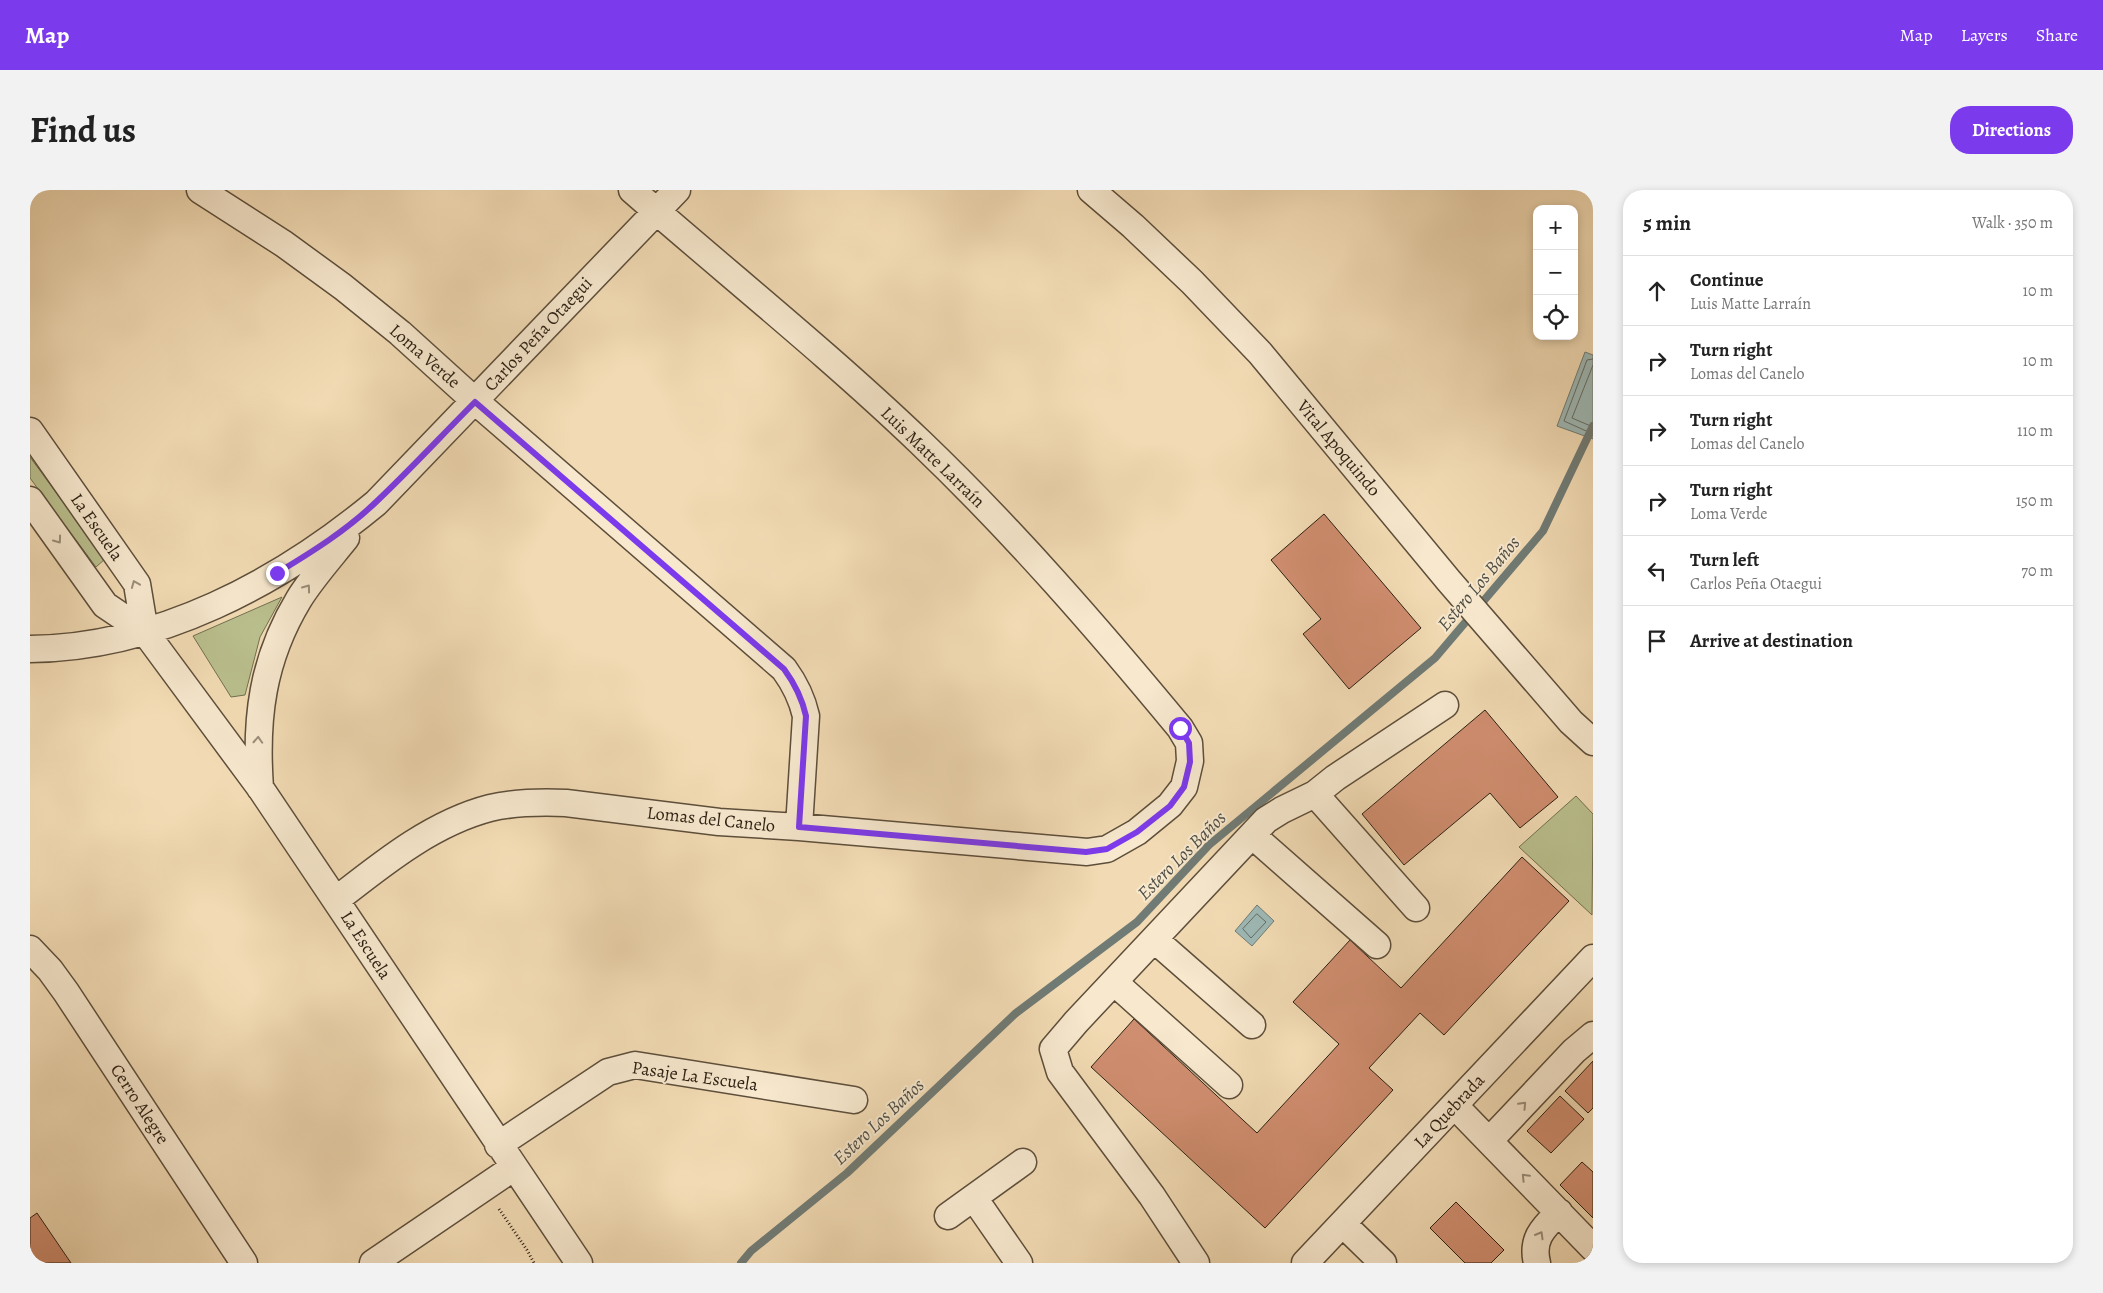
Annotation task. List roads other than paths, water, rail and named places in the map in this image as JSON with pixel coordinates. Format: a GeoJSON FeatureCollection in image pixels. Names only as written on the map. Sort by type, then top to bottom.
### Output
{"type":"FeatureCollection","features":[{"type":"Feature","properties":{"kind":"street","name":"Loma Verde"},"geometry":{"type":"LineString","coordinates":[[200,190],[284,244],[343,287],[400,334],[475,402],[784,669],[795,683],[806,716],[799,827]]}},
{"type":"Feature","properties":{"kind":"street","name":"Luis Matte Larraín"},"geometry":{"type":"LineString","coordinates":[[632,190],[850,379],[986,507],[1055,580],[1180,728],[1189,743],[1190,762]]}},
{"type":"Feature","properties":{"kind":"street","name":"Carlos Peña Otaegui"},"geometry":{"type":"LineString","coordinates":[[30,648],[61,648],[104,642],[145,632],[240,593],[277,573],[326,542],[376,503],[677,190]]}},
{"type":"Feature","properties":{"kind":"street","name":"Vital Apoquindo"},"geometry":{"type":"LineString","coordinates":[[1091,190],[1133,226],[1192,282],[1260,353],[1449,580],[1571,722],[1593,742]]}},
{"type":"Feature","properties":{"kind":"street","name":"La Escuela"},"geometry":{"type":"LineString","coordinates":[[30,431],[137,584],[145,632]]}},
{"type":"Feature","properties":{"kind":"street","name":"La Escuela"},"geometry":{"type":"LineString","coordinates":[[30,500],[105,605],[145,632],[260,789],[336,900],[513,1168],[579,1263]]}},
{"type":"Feature","properties":{"kind":"street"},"geometry":{"type":"LineString","coordinates":[[260,789],[257,750],[260,710],[268,672],[281,634],[305,591],[376,503]]}},
{"type":"Feature","properties":{"kind":"street"},"geometry":{"type":"LineString","coordinates":[[1196,1263],[1152,1196],[1060,1072],[1053,1049],[1076,1022],[1266,820],[1315,794],[1335,778],[1445,705]]}},
{"type":"Feature","properties":{"kind":"street","name":"Vital Apoquindo"},"geometry":{"type":"LineString","coordinates":[[1571,722],[1593,756]]}},
{"type":"Feature","properties":{"kind":"street","name":"Lomas del Canelo"},"geometry":{"type":"LineString","coordinates":[[336,900],[425,837],[446,825],[491,808],[515,803],[566,803],[720,822],[1086,852],[1107,849],[1137,832],[1170,806],[1184,787],[1190,762]]}},
{"type":"Feature","properties":{"kind":"street"},"geometry":{"type":"LineString","coordinates":[[1315,794],[1416,908]]}},
{"type":"Feature","properties":{"kind":"street"},"geometry":{"type":"LineString","coordinates":[[1252,835],[1377,945]]}},
{"type":"Feature","properties":{"kind":"street"},"geometry":{"type":"LineString","coordinates":[[1155,940],[1252,1025]]}},
{"type":"Feature","properties":{"kind":"street","name":"Cerro Alegre"},"geometry":{"type":"LineString","coordinates":[[30,949],[50,970],[66,992],[244,1263]]}},
{"type":"Feature","properties":{"kind":"street","name":"La Quebrada"},"geometry":{"type":"LineString","coordinates":[[1305,1263],[1593,958]]}},
{"type":"Feature","properties":{"kind":"street"},"geometry":{"type":"LineString","coordinates":[[1114,982],[1229,1085]]}},
{"type":"Feature","properties":{"kind":"street"},"geometry":{"type":"LineString","coordinates":[[1489,1141],[1574,1051],[1593,1035]]}},
{"type":"Feature","properties":{"kind":"street","name":"Pasaje La Escuela"},"geometry":{"type":"LineString","coordinates":[[498,1145],[608,1072],[635,1065],[854,1100]]}},
{"type":"Feature","properties":{"kind":"street"},"geometry":{"type":"LineString","coordinates":[[1454,1106],[1593,1248]]}},
{"type":"Feature","properties":{"kind":"street"},"geometry":{"type":"LineString","coordinates":[[948,1216],[1023,1162]]}},
{"type":"Feature","properties":{"kind":"street"},"geometry":{"type":"LineString","coordinates":[[373,1263],[513,1168]]}},
{"type":"Feature","properties":{"kind":"street"},"geometry":{"type":"LineString","coordinates":[[974,1198],[1019,1263]]}},
{"type":"Feature","properties":{"kind":"street"},"geometry":{"type":"LineString","coordinates":[[1538,1263],[1534,1248],[1538,1235],[1559,1212]]}},
{"type":"Feature","properties":{"kind":"street"},"geometry":{"type":"LineString","coordinates":[[1343,1224],[1383,1263]]}},
{"type":"Feature","properties":{"kind":"water"},"geometry":{"type":"Polygon","coordinates":[[[1585,352],[1593,355],[1593,439],[1557,426],[1585,352]]]}},
{"type":"Feature","properties":{"kind":"water"},"geometry":{"type":"Polygon","coordinates":[[[1257,905],[1274,921],[1252,946],[1235,931],[1257,905]]]}},
{"type":"Feature","properties":{"kind":"waterway","name":"Estero Los Baños"},"geometry":{"type":"LineString","coordinates":[[741,1263],[751,1251],[847,1173],[1016,1013],[1137,922],[1209,845],[1435,658],[1543,531],[1593,426]]}}]}
